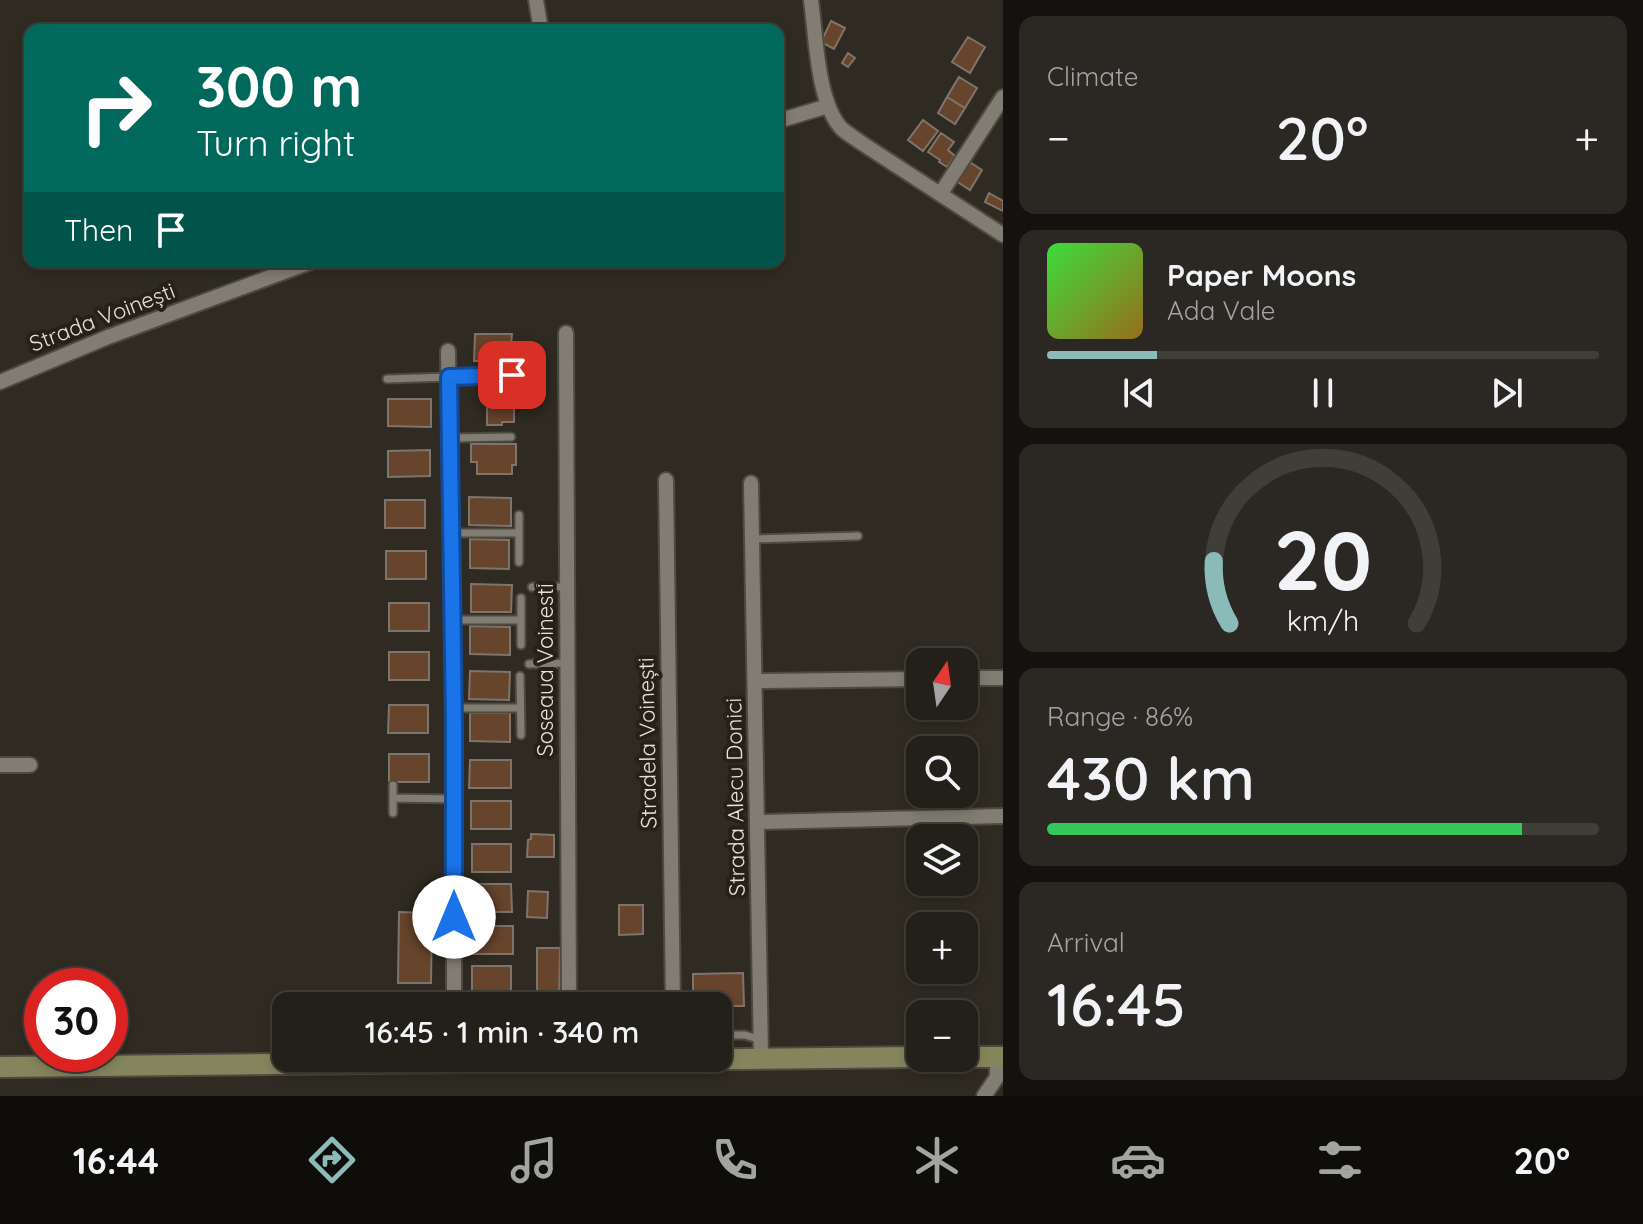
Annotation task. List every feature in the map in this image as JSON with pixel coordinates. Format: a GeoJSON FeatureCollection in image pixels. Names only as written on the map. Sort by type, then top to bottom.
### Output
{"type":"FeatureCollection","features":[{"type":"Feature","properties":{"kind":"main road"},"geometry":{"type":"LineString","coordinates":[[732,1052],[761,1049],[906,1056]]}},
{"type":"Feature","properties":{"kind":"main road"},"geometry":{"type":"LineString","coordinates":[[978,1057],[1000,1057]]}},
{"type":"Feature","properties":{"kind":"main road"},"geometry":{"type":"LineString","coordinates":[[0,1067],[272,1063]]}},
{"type":"Feature","properties":{"kind":"street"},"geometry":{"type":"LineString","coordinates":[[536,0],[540,24]]}},
{"type":"Feature","properties":{"kind":"street"},"geometry":{"type":"LineString","coordinates":[[811,0],[821,78],[828,106],[841,128],[1003,235]]}},
{"type":"Feature","properties":{"kind":"street"},"geometry":{"type":"LineString","coordinates":[[941,193],[1003,97]]}},
{"type":"Feature","properties":{"kind":"street"},"geometry":{"type":"LineString","coordinates":[[784,119],[828,106]]}},
{"type":"Feature","properties":{"kind":"street","name":"Strada Voinești"},"geometry":{"type":"LineString","coordinates":[[0,382],[108,337],[295,268]]}},
{"type":"Feature","properties":{"kind":"street","name":"Soseaua Voinesti"},"geometry":{"type":"LineString","coordinates":[[566,333],[569,992]]}},
{"type":"Feature","properties":{"kind":"street"},"geometry":{"type":"LineString","coordinates":[[448,351],[454,708],[454,992]]}},
{"type":"Feature","properties":{"kind":"street","name":"Stradela Voinești"},"geometry":{"type":"LineString","coordinates":[[666,480],[673,992]]}},
{"type":"Feature","properties":{"kind":"street","name":"Strada Alecu Donici"},"geometry":{"type":"LineString","coordinates":[[751,483],[761,1049]]}},
{"type":"Feature","properties":{"kind":"street"},"geometry":{"type":"LineString","coordinates":[[978,678],[1003,678]]}},
{"type":"Feature","properties":{"kind":"street"},"geometry":{"type":"LineString","coordinates":[[755,681],[906,679]]}},
{"type":"Feature","properties":{"kind":"street"},"geometry":{"type":"LineString","coordinates":[[0,765],[30,765]]}},
{"type":"Feature","properties":{"kind":"street"},"geometry":{"type":"LineString","coordinates":[[757,822],[1003,816]]}},
{"type":"Feature","properties":{"kind":"street"},"geometry":{"type":"LineString","coordinates":[[984,1096],[997,1077],[1000,1057]]}},
{"type":"Feature","properties":{"kind":"lane"},"geometry":{"type":"LineString","coordinates":[[387,379],[512,375]]}},
{"type":"Feature","properties":{"kind":"lane"},"geometry":{"type":"LineString","coordinates":[[450,438],[511,437]]}},
{"type":"Feature","properties":{"kind":"lane"},"geometry":{"type":"LineString","coordinates":[[519,515],[519,562]]}},
{"type":"Feature","properties":{"kind":"lane"},"geometry":{"type":"LineString","coordinates":[[451,533],[519,533]]}},
{"type":"Feature","properties":{"kind":"lane"},"geometry":{"type":"LineString","coordinates":[[754,536],[858,536]]}},
{"type":"Feature","properties":{"kind":"lane"},"geometry":{"type":"LineString","coordinates":[[532,587],[567,587]]}},
{"type":"Feature","properties":{"kind":"lane"},"geometry":{"type":"LineString","coordinates":[[521,598],[521,645]]}},
{"type":"Feature","properties":{"kind":"lane"},"geometry":{"type":"LineString","coordinates":[[452,620],[521,620]]}},
{"type":"Feature","properties":{"kind":"lane"},"geometry":{"type":"LineString","coordinates":[[529,664],[567,663]]}},
{"type":"Feature","properties":{"kind":"lane"},"geometry":{"type":"LineString","coordinates":[[520,676],[521,735]]}},
{"type":"Feature","properties":{"kind":"lane"},"geometry":{"type":"LineString","coordinates":[[454,708],[520,708]]}},
{"type":"Feature","properties":{"kind":"lane"},"geometry":{"type":"LineString","coordinates":[[393,785],[393,813]]}},
{"type":"Feature","properties":{"kind":"lane"},"geometry":{"type":"LineString","coordinates":[[393,798],[454,799]]}},
{"type":"Feature","properties":{"kind":"lane"},"geometry":{"type":"LineString","coordinates":[[732,1035],[745,1035],[761,1049]]}},
{"type":"Feature","properties":{"kind":"building"},"geometry":{"type":"Polygon","coordinates":[[[831,21],[845,28],[834,49],[821,42],[831,21]]]}},
{"type":"Feature","properties":{"kind":"building"},"geometry":{"type":"Polygon","coordinates":[[[968,37],[985,47],[970,73],[952,62],[968,37]]]}},
{"type":"Feature","properties":{"kind":"building"},"geometry":{"type":"Polygon","coordinates":[[[848,53],[855,58],[848,67],[842,63],[848,53]]]}},
{"type":"Feature","properties":{"kind":"building"},"geometry":{"type":"Polygon","coordinates":[[[959,77],[977,88],[965,108],[947,97],[959,77]]]}},
{"type":"Feature","properties":{"kind":"building"},"geometry":{"type":"Polygon","coordinates":[[[947,97],[965,108],[955,124],[938,113],[947,97]]]}},
{"type":"Feature","properties":{"kind":"building"},"geometry":{"type":"Polygon","coordinates":[[[923,120],[938,131],[923,151],[908,140],[923,120]]]}},
{"type":"Feature","properties":{"kind":"building"},"geometry":{"type":"Polygon","coordinates":[[[941,133],[954,142],[948,150],[955,156],[947,167],[928,152],[941,133]]]}},
{"type":"Feature","properties":{"kind":"building"},"geometry":{"type":"Polygon","coordinates":[[[965,159],[982,170],[970,190],[953,179],[965,159]]]}},
{"type":"Feature","properties":{"kind":"building"},"geometry":{"type":"Polygon","coordinates":[[[989,193],[1003,201],[1003,211],[985,202],[989,193]]]}},
{"type":"Feature","properties":{"kind":"building"},"geometry":{"type":"Polygon","coordinates":[[[475,334],[512,334],[514,361],[474,361],[475,334]]]}},
{"type":"Feature","properties":{"kind":"building"},"geometry":{"type":"Polygon","coordinates":[[[505,382],[505,386],[514,386],[514,422],[487,425],[487,383],[505,382]]]}},
{"type":"Feature","properties":{"kind":"building"},"geometry":{"type":"Polygon","coordinates":[[[388,399],[431,399],[431,427],[388,426],[388,399]]]}},
{"type":"Feature","properties":{"kind":"building"},"geometry":{"type":"Polygon","coordinates":[[[471,444],[516,444],[516,465],[512,465],[512,474],[477,474],[477,462],[471,462],[471,444]]]}},
{"type":"Feature","properties":{"kind":"building"},"geometry":{"type":"Polygon","coordinates":[[[430,450],[430,476],[388,477],[388,451],[430,450]]]}},
{"type":"Feature","properties":{"kind":"building"},"geometry":{"type":"Polygon","coordinates":[[[469,497],[511,498],[511,526],[469,525],[469,497]]]}},
{"type":"Feature","properties":{"kind":"building"},"geometry":{"type":"Polygon","coordinates":[[[385,500],[425,500],[425,528],[385,528],[385,500]]]}},
{"type":"Feature","properties":{"kind":"building"},"geometry":{"type":"Polygon","coordinates":[[[470,539],[509,540],[509,569],[470,568],[470,539]]]}},
{"type":"Feature","properties":{"kind":"building"},"geometry":{"type":"Polygon","coordinates":[[[386,551],[426,551],[426,579],[386,579],[386,551]]]}},
{"type":"Feature","properties":{"kind":"building"},"geometry":{"type":"Polygon","coordinates":[[[471,584],[512,585],[511,612],[471,612],[471,584]]]}},
{"type":"Feature","properties":{"kind":"building"},"geometry":{"type":"Polygon","coordinates":[[[389,603],[429,603],[429,631],[389,631],[389,603]]]}},
{"type":"Feature","properties":{"kind":"building"},"geometry":{"type":"Polygon","coordinates":[[[470,626],[510,627],[510,655],[470,654],[470,626]]]}},
{"type":"Feature","properties":{"kind":"building"},"geometry":{"type":"Polygon","coordinates":[[[389,652],[429,652],[429,680],[389,680],[389,652]]]}},
{"type":"Feature","properties":{"kind":"building"},"geometry":{"type":"Polygon","coordinates":[[[470,671],[510,672],[509,700],[469,699],[470,671]]]}},
{"type":"Feature","properties":{"kind":"building"},"geometry":{"type":"Polygon","coordinates":[[[389,705],[428,705],[428,733],[388,733],[389,705]]]}},
{"type":"Feature","properties":{"kind":"building"},"geometry":{"type":"Polygon","coordinates":[[[470,713],[510,713],[510,742],[470,741],[470,713]]]}},
{"type":"Feature","properties":{"kind":"building"},"geometry":{"type":"Polygon","coordinates":[[[389,754],[429,754],[429,782],[389,782],[389,754]]]}},
{"type":"Feature","properties":{"kind":"building"},"geometry":{"type":"Polygon","coordinates":[[[470,760],[511,760],[511,788],[469,788],[470,760]]]}},
{"type":"Feature","properties":{"kind":"building"},"geometry":{"type":"Polygon","coordinates":[[[471,801],[511,801],[511,829],[471,829],[471,801]]]}},
{"type":"Feature","properties":{"kind":"building"},"geometry":{"type":"Polygon","coordinates":[[[531,834],[554,835],[554,857],[527,857],[531,834]]]}},
{"type":"Feature","properties":{"kind":"building"},"geometry":{"type":"Polygon","coordinates":[[[472,844],[511,844],[511,872],[472,872],[472,844]]]}},
{"type":"Feature","properties":{"kind":"building"},"geometry":{"type":"Polygon","coordinates":[[[472,884],[511,884],[512,912],[472,912],[472,884]]]}},
{"type":"Feature","properties":{"kind":"building"},"geometry":{"type":"Polygon","coordinates":[[[528,891],[548,892],[547,918],[527,917],[528,891]]]}},
{"type":"Feature","properties":{"kind":"building"},"geometry":{"type":"Polygon","coordinates":[[[619,905],[643,905],[643,934],[619,935],[619,905]]]}},
{"type":"Feature","properties":{"kind":"building"},"geometry":{"type":"Polygon","coordinates":[[[399,912],[432,913],[431,983],[398,983],[399,912]]]}},
{"type":"Feature","properties":{"kind":"building"},"geometry":{"type":"Polygon","coordinates":[[[473,926],[513,926],[513,954],[473,954],[473,926]]]}},
{"type":"Feature","properties":{"kind":"building"},"geometry":{"type":"Polygon","coordinates":[[[537,948],[560,948],[559,992],[537,992],[537,948]]]}},
{"type":"Feature","properties":{"kind":"building"},"geometry":{"type":"Polygon","coordinates":[[[472,966],[511,966],[511,992],[472,992],[472,966]]]}},
{"type":"Feature","properties":{"kind":"building"},"geometry":{"type":"Polygon","coordinates":[[[743,973],[744,1006],[732,1006],[732,992],[693,992],[693,974],[743,973]]]}},
{"type":"Feature","properties":{"kind":"route"},"geometry":{"type":"LineString","coordinates":[[454,917],[449,377],[512,375]]}}]}
